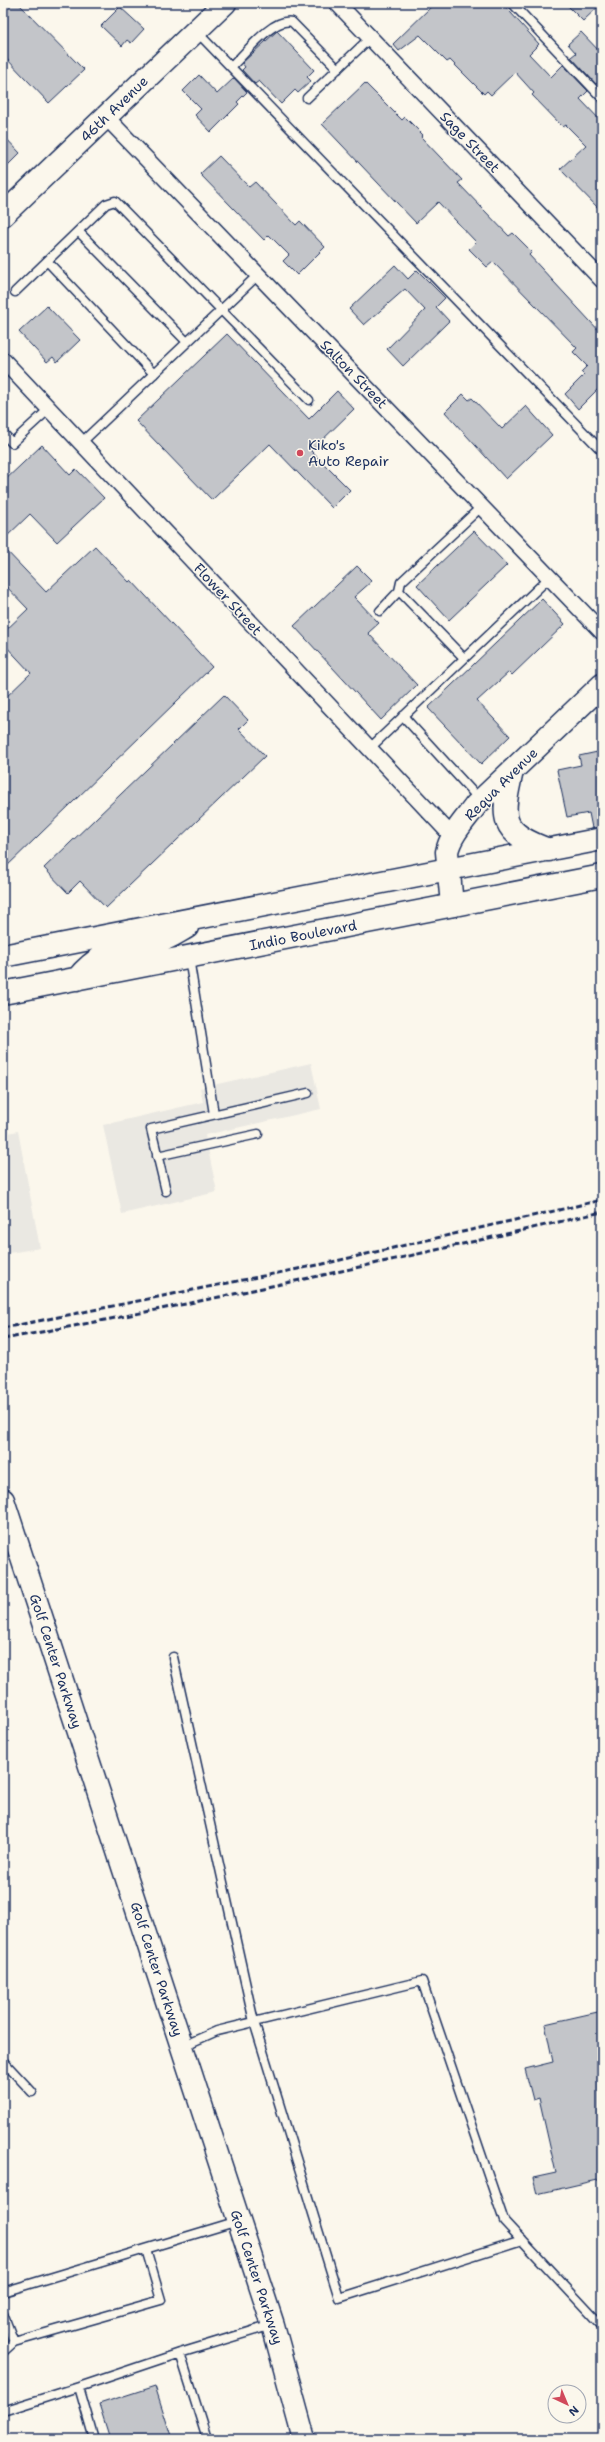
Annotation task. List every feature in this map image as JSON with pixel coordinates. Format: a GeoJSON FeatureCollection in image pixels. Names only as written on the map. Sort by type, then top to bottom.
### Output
{"type":"FeatureCollection","features":[{"type":"Feature","properties":{"kind":"main road","name":"46th Avenue"},"geometry":{"type":"LineString","coordinates":[[3,215],[225,3]]}},
{"type":"Feature","properties":{"kind":"main road","name":"Requa Avenue"},"geometry":{"type":"LineString","coordinates":[[452,905],[447,852],[453,837],[481,801],[602,685]]}},
{"type":"Feature","properties":{"kind":"main road"},"geometry":{"type":"LineString","coordinates":[[512,771],[504,804],[509,826],[516,834],[527,842],[549,850]]}},
{"type":"Feature","properties":{"kind":"main road"},"geometry":{"type":"LineString","coordinates":[[3,956],[602,839]]}},
{"type":"Feature","properties":{"kind":"main road","name":"Indio Boulevard"},"geometry":{"type":"LineString","coordinates":[[3,993],[602,876]]}},
{"type":"Feature","properties":{"kind":"main road"},"geometry":{"type":"LineString","coordinates":[[77,979],[89,964],[106,954],[158,942],[210,916]]}},
{"type":"Feature","properties":{"kind":"main road","name":"Golf Center Parkway"},"geometry":{"type":"LineString","coordinates":[[3,1500],[273,2325],[304,2439]]}},
{"type":"Feature","properties":{"kind":"street","name":"Sage Street"},"geometry":{"type":"LineString","coordinates":[[337,3],[602,280]]}},
{"type":"Feature","properties":{"kind":"street","name":"Salton Street"},"geometry":{"type":"LineString","coordinates":[[106,117],[602,632]]}},
{"type":"Feature","properties":{"kind":"street","name":"Flower Street"},"geometry":{"type":"LineString","coordinates":[[3,360],[453,837]]}},
{"type":"Feature","properties":{"kind":"lane"},"geometry":{"type":"LineString","coordinates":[[512,3],[602,98]]}},
{"type":"Feature","properties":{"kind":"lane"},"geometry":{"type":"LineString","coordinates":[[231,67],[275,24],[288,21],[292,22],[338,69]]}},
{"type":"Feature","properties":{"kind":"lane"},"geometry":{"type":"LineString","coordinates":[[196,31],[602,451]]}},
{"type":"Feature","properties":{"kind":"lane"},"geometry":{"type":"LineString","coordinates":[[307,98],[371,37]]}},
{"type":"Feature","properties":{"kind":"lane"},"geometry":{"type":"LineString","coordinates":[[15,292],[106,204],[115,201],[309,400]]}},
{"type":"Feature","properties":{"kind":"lane"},"geometry":{"type":"LineString","coordinates":[[78,231],[187,342]]}},
{"type":"Feature","properties":{"kind":"lane"},"geometry":{"type":"LineString","coordinates":[[47,261],[154,374]]}},
{"type":"Feature","properties":{"kind":"lane"},"geometry":{"type":"LineString","coordinates":[[81,443],[258,274]]}},
{"type":"Feature","properties":{"kind":"lane"},"geometry":{"type":"LineString","coordinates":[[3,433],[12,443],[49,409]]}},
{"type":"Feature","properties":{"kind":"lane"},"geometry":{"type":"LineString","coordinates":[[380,611],[399,591],[401,582],[481,507]]}},
{"type":"Feature","properties":{"kind":"lane"},"geometry":{"type":"LineString","coordinates":[[370,748],[550,577]]}},
{"type":"Feature","properties":{"kind":"lane"},"geometry":{"type":"LineString","coordinates":[[399,591],[464,658]]}},
{"type":"Feature","properties":{"kind":"lane"},"geometry":{"type":"LineString","coordinates":[[403,716],[481,801]]}},
{"type":"Feature","properties":{"kind":"lane"},"geometry":{"type":"LineString","coordinates":[[189,957],[214,1114]]}},
{"type":"Feature","properties":{"kind":"lane"},"geometry":{"type":"LineString","coordinates":[[166,1191],[151,1129],[308,1093]]}},
{"type":"Feature","properties":{"kind":"lane"},"geometry":{"type":"LineString","coordinates":[[157,1156],[258,1134]]}},
{"type":"Feature","properties":{"kind":"lane"},"geometry":{"type":"LineString","coordinates":[[173,1658],[254,2022],[339,2298],[522,2240]]}},
{"type":"Feature","properties":{"kind":"lane"},"geometry":{"type":"LineString","coordinates":[[182,2046],[217,2031],[422,1981],[504,2221],[602,2326]]}},
{"type":"Feature","properties":{"kind":"lane"},"geometry":{"type":"LineString","coordinates":[[3,2062],[32,2092]]}},
{"type":"Feature","properties":{"kind":"lane"},"geometry":{"type":"LineString","coordinates":[[3,2292],[239,2221]]}},
{"type":"Feature","properties":{"kind":"lane"},"geometry":{"type":"LineString","coordinates":[[3,2352],[14,2342],[161,2300],[146,2249]]}},
{"type":"Feature","properties":{"kind":"lane"},"geometry":{"type":"LineString","coordinates":[[3,2314],[14,2342]]}},
{"type":"Feature","properties":{"kind":"lane"},"geometry":{"type":"LineString","coordinates":[[3,2411],[180,2353],[273,2325]]}},
{"type":"Feature","properties":{"kind":"lane"},"geometry":{"type":"LineString","coordinates":[[180,2353],[207,2439]]}},
{"type":"Feature","properties":{"kind":"lane"},"geometry":{"type":"LineString","coordinates":[[79,2387],[94,2439]]}},
{"type":"Feature","properties":{"kind":"shaded area"},"geometry":{"type":"Polygon","coordinates":[[[311,1063],[321,1109],[205,1135],[217,1192],[122,1214],[103,1125],[203,1102],[200,1088],[311,1063]]]}},
{"type":"Feature","properties":{"kind":"shaded area"},"geometry":{"type":"Polygon","coordinates":[[[18,1131],[40,1248],[3,1254],[3,1134],[18,1131]]]}},
{"type":"Feature","properties":{"kind":"building"},"geometry":{"type":"Polygon","coordinates":[[[3,3],[18,3],[84,70],[49,103],[3,55],[3,3]]]}},
{"type":"Feature","properties":{"kind":"building"},"geometry":{"type":"Polygon","coordinates":[[[435,3],[502,3],[539,44],[529,54],[551,77],[563,65],[588,91],[580,99],[602,122],[602,212],[560,169],[586,145],[566,125],[563,127],[532,95],[534,93],[515,72],[491,95],[487,91],[484,94],[450,60],[447,62],[420,35],[399,51],[393,44],[435,3]]]}},
{"type":"Feature","properties":{"kind":"building"},"geometry":{"type":"Polygon","coordinates":[[[565,3],[602,3],[583,21],[565,3]]]}},
{"type":"Feature","properties":{"kind":"building"},"geometry":{"type":"Polygon","coordinates":[[[120,7],[144,29],[131,43],[127,40],[122,46],[101,26],[120,7]]]}},
{"type":"Feature","properties":{"kind":"building"},"geometry":{"type":"Polygon","coordinates":[[[277,31],[314,70],[307,77],[311,81],[298,93],[295,90],[281,104],[259,81],[255,84],[242,70],[245,67],[242,63],[277,31]]]}},
{"type":"Feature","properties":{"kind":"building"},"geometry":{"type":"Polygon","coordinates":[[[581,32],[602,54],[602,79],[596,84],[571,57],[576,53],[568,44],[581,32]]]}},
{"type":"Feature","properties":{"kind":"building"},"geometry":{"type":"Polygon","coordinates":[[[199,75],[217,94],[234,78],[247,92],[237,102],[239,104],[211,132],[195,115],[201,109],[183,91],[199,75]]]}},
{"type":"Feature","properties":{"kind":"building"},"geometry":{"type":"Polygon","coordinates":[[[365,83],[402,120],[405,117],[423,135],[421,137],[462,180],[458,183],[509,236],[513,233],[532,252],[529,255],[602,334],[602,385],[578,409],[565,394],[584,375],[581,372],[587,366],[573,352],[577,348],[493,262],[487,267],[469,249],[476,242],[438,202],[416,223],[322,124],[365,83]]]}},
{"type":"Feature","properties":{"kind":"building"},"geometry":{"type":"Polygon","coordinates":[[[3,135],[20,153],[3,170],[3,135]]]}},
{"type":"Feature","properties":{"kind":"building"},"geometry":{"type":"Polygon","coordinates":[[[219,156],[249,187],[255,182],[296,225],[300,221],[325,247],[297,275],[283,261],[289,255],[269,235],[264,240],[200,174],[219,156]]]}},
{"type":"Feature","properties":{"kind":"building"},"geometry":{"type":"Polygon","coordinates":[[[395,265],[408,279],[417,270],[445,298],[436,307],[449,321],[403,366],[387,349],[425,310],[405,289],[364,325],[349,309],[395,265]]]}},
{"type":"Feature","properties":{"kind":"building"},"geometry":{"type":"Polygon","coordinates":[[[47,306],[80,340],[57,362],[53,357],[47,362],[19,332],[47,306]]]}},
{"type":"Feature","properties":{"kind":"building"},"geometry":{"type":"Polygon","coordinates":[[[227,334],[309,419],[337,391],[354,409],[311,451],[350,490],[332,508],[270,444],[212,500],[136,421],[227,334]]]}},
{"type":"Feature","properties":{"kind":"building"},"geometry":{"type":"Polygon","coordinates":[[[463,394],[469,400],[472,398],[502,429],[526,406],[552,435],[506,479],[445,412],[463,394]]]}},
{"type":"Feature","properties":{"kind":"building"},"geometry":{"type":"Polygon","coordinates":[[[42,445],[70,475],[76,469],[104,498],[57,542],[30,514],[3,540],[3,482],[42,445]]]}},
{"type":"Feature","properties":{"kind":"building"},"geometry":{"type":"Polygon","coordinates":[[[474,531],[507,565],[449,620],[417,585],[474,531]]]}},
{"type":"Feature","properties":{"kind":"building"},"geometry":{"type":"Polygon","coordinates":[[[95,546],[129,582],[131,580],[212,667],[3,870],[3,700],[31,673],[3,643],[3,633],[28,609],[3,583],[3,547],[46,592],[95,546]]]}},
{"type":"Feature","properties":{"kind":"building"},"geometry":{"type":"Polygon","coordinates":[[[357,566],[372,581],[354,597],[379,623],[368,633],[417,685],[381,720],[294,626],[357,566]]]}},
{"type":"Feature","properties":{"kind":"building"},"geometry":{"type":"Polygon","coordinates":[[[542,599],[565,624],[512,675],[509,672],[477,701],[510,736],[481,764],[428,708],[542,599]]]}},
{"type":"Feature","properties":{"kind":"building"},"geometry":{"type":"Polygon","coordinates":[[[224,695],[248,720],[239,729],[265,756],[106,908],[80,881],[68,893],[44,868],[224,695]]]}},
{"type":"Feature","properties":{"kind":"building"},"geometry":{"type":"Polygon","coordinates":[[[602,751],[602,827],[592,828],[589,813],[567,817],[557,770],[581,765],[579,756],[602,751]]]}},
{"type":"Feature","properties":{"kind":"building"},"geometry":{"type":"Polygon","coordinates":[[[602,2011],[602,2179],[537,2194],[533,2178],[556,2173],[539,2098],[533,2100],[525,2069],[553,2062],[545,2024],[602,2011]]]}},
{"type":"Feature","properties":{"kind":"building"},"geometry":{"type":"Polygon","coordinates":[[[155,2386],[172,2439],[110,2439],[99,2404],[155,2386]]]}},
{"type":"Feature","properties":{"kind":"railway"},"geometry":{"type":"LineString","coordinates":[[3,1328],[323,1264],[602,1200]]}},
{"type":"Feature","properties":{"kind":"railway"},"geometry":{"type":"LineString","coordinates":[[3,1339],[228,1295],[378,1263],[602,1212]]}},
{"type":"Feature","properties":{"kind":"place","name":"Kiko's Auto Repair"},"geometry":{"type":"Point","coordinates":[300,453]}}]}
